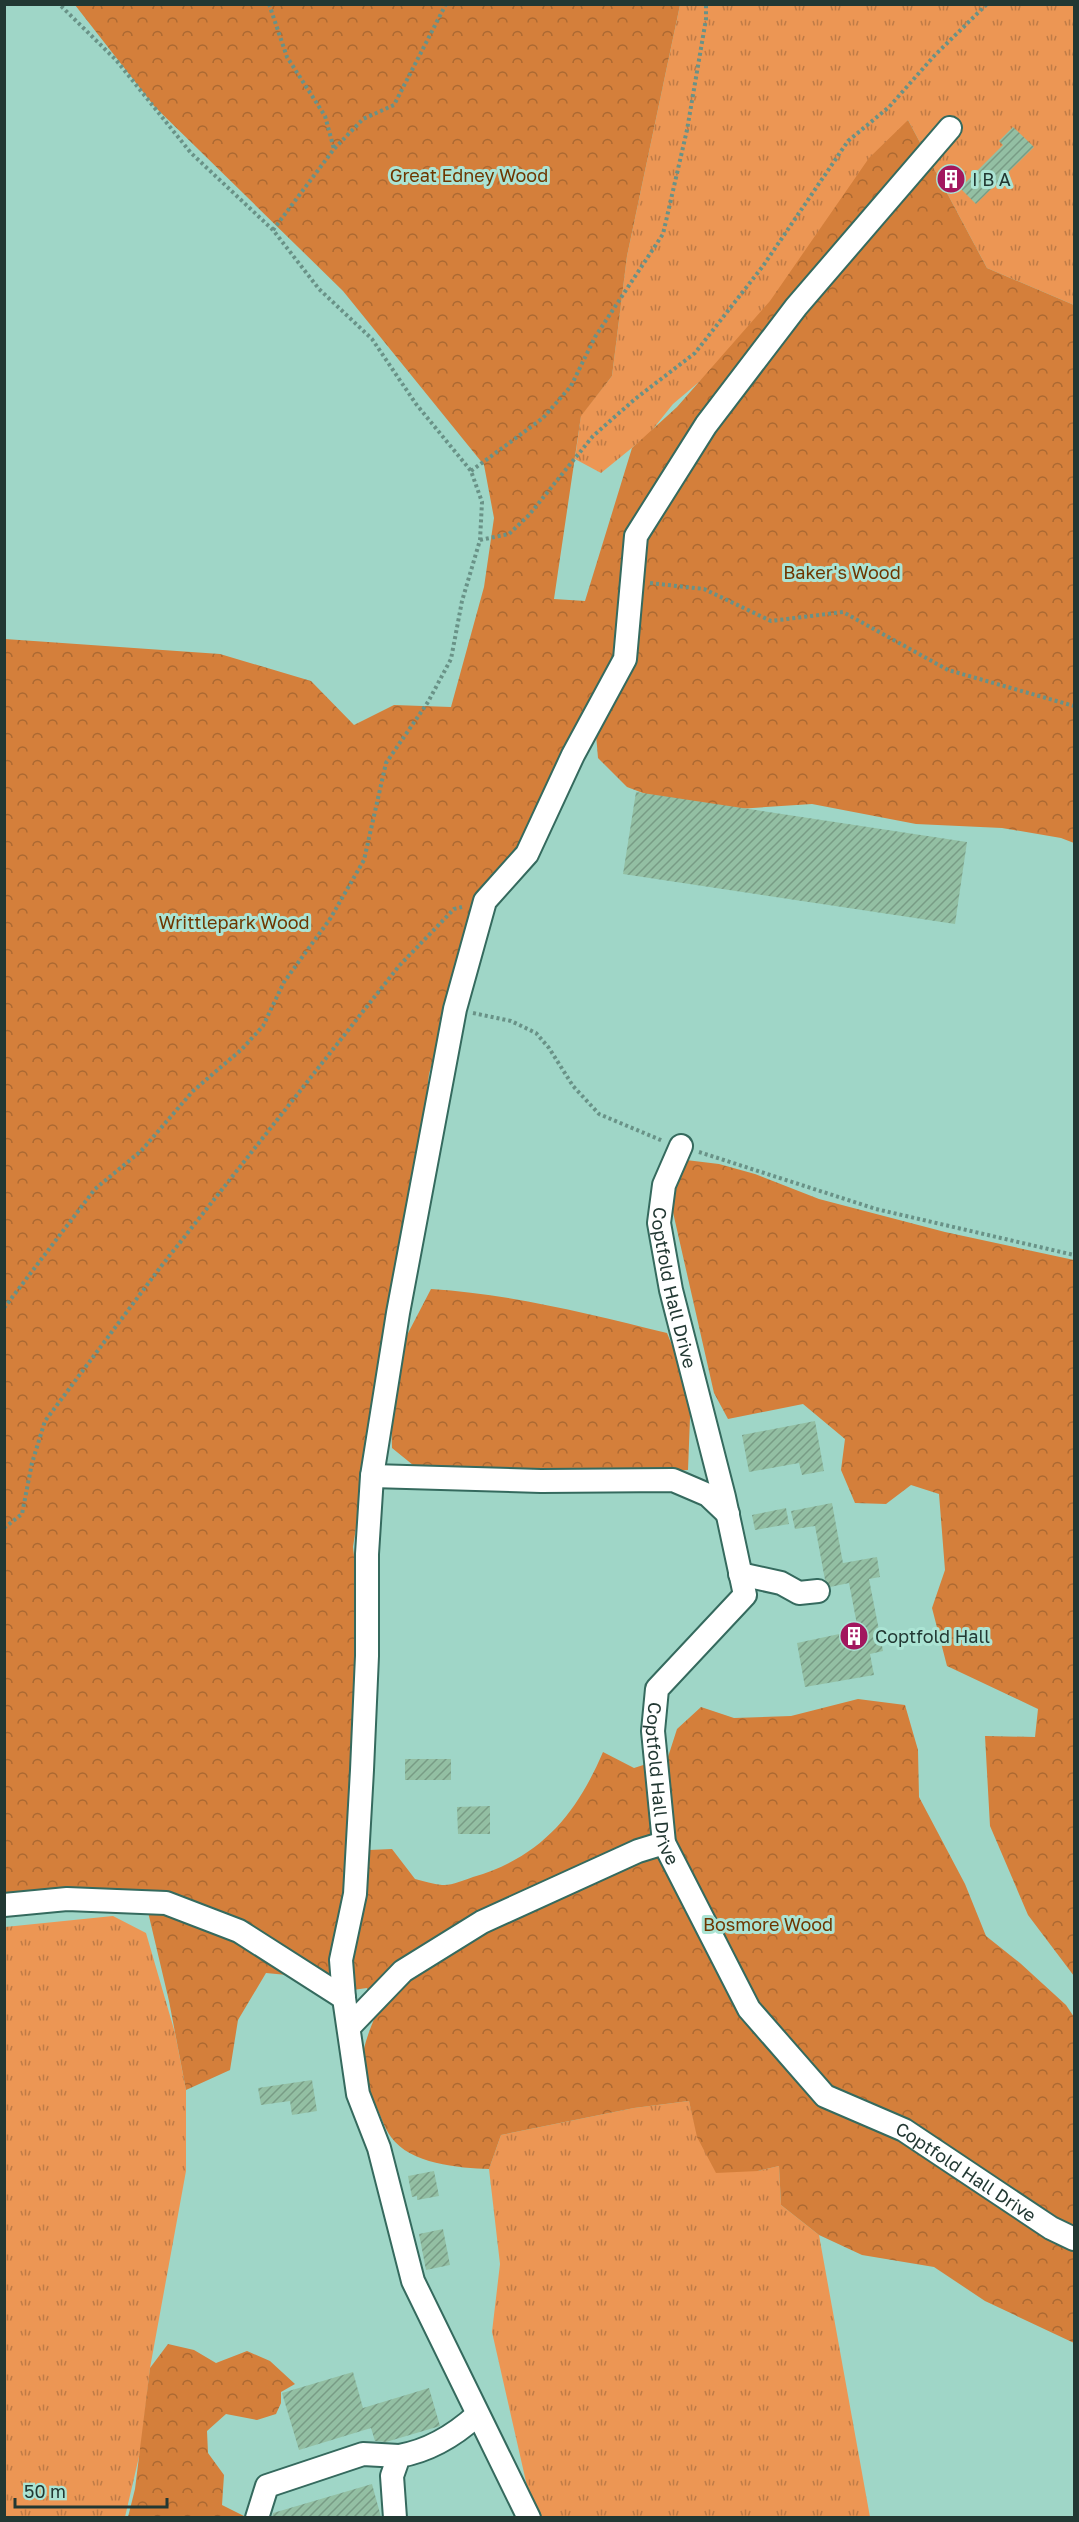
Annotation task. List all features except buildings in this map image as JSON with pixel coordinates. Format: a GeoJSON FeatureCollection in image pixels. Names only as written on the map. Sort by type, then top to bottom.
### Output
{"type":"FeatureCollection","features":[{"type":"Feature","properties":{"kind":"lane"},"geometry":{"type":"LineString","coordinates":[[529,2517],[413,2281],[379,2148],[358,2094],[350,2026],[344,1998],[341,1960],[355,1894],[362,1770],[367,1656],[367,1554],[372,1476],[398,1313],[455,1009],[485,902],[527,854],[573,755],[625,659],[636,536],[706,424],[796,307],[950,128]]}},
{"type":"Feature","properties":{"kind":"lane","name":"Coptfold Hall Drive"},"geometry":{"type":"LineString","coordinates":[[681,1146],[664,1185],[659,1223],[670,1290],[728,1514],[745,1595],[657,1689],[652,1731],[664,1844],[749,2009],[825,2096],[904,2130],[1051,2228],[1074,2239]]}},
{"type":"Feature","properties":{"kind":"lane"},"geometry":{"type":"LineString","coordinates":[[372,1476],[541,1481],[673,1480],[708,1496],[728,1514]]}},
{"type":"Feature","properties":{"kind":"lane"},"geometry":{"type":"LineString","coordinates":[[740,1574],[780,1583],[799,1593],[818,1591]]}},
{"type":"Feature","properties":{"kind":"lane"},"geometry":{"type":"LineString","coordinates":[[350,2026],[403,1971],[482,1922],[638,1851],[664,1844]]}},
{"type":"Feature","properties":{"kind":"lane"},"geometry":{"type":"LineString","coordinates":[[4,1905],[67,1899],[166,1903],[239,1931],[344,1998]]}},
{"type":"Feature","properties":{"kind":"lane"},"geometry":{"type":"LineString","coordinates":[[257,2517],[267,2486],[363,2454],[399,2456],[412,2453],[441,2441],[464,2427],[477,2415]]}},
{"type":"Feature","properties":{"kind":"lane"},"geometry":{"type":"LineString","coordinates":[[395,2517],[392,2476],[399,2456]]}},
{"type":"Feature","properties":{"kind":"path"},"geometry":{"type":"LineString","coordinates":[[4,1308],[95,1189],[141,1151],[193,1091],[242,1049],[263,1026],[284,982],[330,919],[364,860],[386,763],[428,702],[451,659],[462,601],[480,540],[482,502],[471,471],[416,404],[372,339],[319,289],[273,230],[191,153],[116,60],[59,4]]}},
{"type":"Feature","properties":{"kind":"path"},"geometry":{"type":"LineString","coordinates":[[269,4],[287,57],[325,116],[334,149]]}},
{"type":"Feature","properties":{"kind":"path"},"geometry":{"type":"LineString","coordinates":[[273,230],[334,149],[363,119],[394,105],[446,4]]}},
{"type":"Feature","properties":{"kind":"path"},"geometry":{"type":"LineString","coordinates":[[471,471],[543,418],[571,386],[595,337],[663,234],[687,130],[706,19],[706,4]]}},
{"type":"Feature","properties":{"kind":"path"},"geometry":{"type":"LineString","coordinates":[[480,540],[509,534],[529,515],[593,436],[635,399],[695,352],[763,266],[848,141],[889,107],[987,4]]}},
{"type":"Feature","properties":{"kind":"path"},"geometry":{"type":"LineString","coordinates":[[632,580],[704,590],[771,621],[843,612],[948,670],[1074,706]]}},
{"type":"Feature","properties":{"kind":"path"},"geometry":{"type":"LineString","coordinates":[[4,1528],[22,1514],[32,1463],[45,1421],[159,1269],[399,966],[454,909],[485,902]]}},
{"type":"Feature","properties":{"kind":"path"},"geometry":{"type":"LineString","coordinates":[[455,1009],[511,1021],[536,1033],[549,1048],[573,1086],[599,1114],[655,1138],[876,1209],[1074,1255]]}},
{"type":"Feature","properties":{"kind":"green space"},"geometry":{"type":"Polygon","coordinates":[[[75,5],[680,5],[627,256],[612,376],[581,416],[554,599],[585,601],[632,448],[677,407],[770,301],[869,158],[908,120],[987,268],[1074,305],[1074,843],[1061,838],[1002,828],[916,824],[812,804],[693,812],[627,787],[598,758],[593,699],[513,864],[484,886],[429,1074],[412,1222],[369,1444],[353,1547],[360,1610],[344,1912],[329,1979],[266,1973],[238,2020],[230,2070],[186,2090],[169,2001],[144,1895],[5,1897],[5,639],[220,654],[311,681],[354,725],[394,705],[451,707],[484,587],[494,518],[484,465],[343,291],[154,106],[75,5]]]}},
{"type":"Feature","properties":{"kind":"green space"},"geometry":{"type":"Polygon","coordinates":[[[680,5],[1074,5],[1074,305],[987,268],[908,120],[790,291],[712,371],[673,404],[649,434],[601,473],[575,459],[581,415],[612,376],[627,256],[680,5]]]}},
{"type":"Feature","properties":{"kind":"green space"},"geometry":{"type":"Polygon","coordinates":[[[686,1160],[719,1164],[755,1174],[819,1199],[945,1232],[1074,1260],[1074,1976],[1028,1915],[990,1826],[985,1736],[1035,1737],[1038,1709],[947,1666],[932,1608],[945,1570],[939,1494],[911,1485],[886,1504],[855,1503],[841,1470],[845,1439],[803,1404],[728,1419],[714,1393],[670,1199],[686,1160]]]}},
{"type":"Feature","properties":{"kind":"green space"},"geometry":{"type":"Polygon","coordinates":[[[431,1289],[520,1300],[667,1333],[691,1392],[688,1470],[617,1474],[413,1465],[392,1448],[391,1415],[406,1337],[431,1289]]]}},
{"type":"Feature","properties":{"kind":"green space","name":"Bosmore Wood"},"geometry":{"type":"Polygon","coordinates":[[[858,1699],[905,1705],[918,1750],[919,1797],[965,1884],[986,1936],[1066,2005],[1074,2017],[1074,2343],[985,2301],[934,2267],[862,2255],[819,2235],[781,2205],[779,2166],[758,2171],[716,2173],[697,2137],[689,2101],[634,2108],[501,2135],[489,2169],[436,2163],[422,2159],[399,2146],[387,2130],[366,2081],[363,2071],[364,2050],[377,2012],[367,1988],[353,1990],[350,1960],[369,1850],[392,1849],[415,1879],[442,1885],[458,1883],[518,1858],[553,1831],[581,1795],[603,1752],[634,1768],[668,1757],[677,1729],[701,1707],[734,1718],[791,1716],[858,1699]]]}},
{"type":"Feature","properties":{"kind":"green space"},"geometry":{"type":"Polygon","coordinates":[[[113,1916],[146,1933],[175,2033],[186,2090],[186,2171],[150,2368],[141,2448],[125,2517],[5,2518],[5,1927],[113,1916]]]}},
{"type":"Feature","properties":{"kind":"green space"},"geometry":{"type":"Polygon","coordinates":[[[689,2101],[698,2137],[758,2171],[779,2166],[781,2205],[819,2235],[870,2517],[534,2517],[492,2332],[500,2264],[489,2169],[501,2135],[634,2108],[689,2101]]]}},
{"type":"Feature","properties":{"kind":"green space"},"geometry":{"type":"Polygon","coordinates":[[[168,2344],[194,2350],[216,2363],[247,2351],[270,2361],[295,2384],[281,2392],[281,2403],[276,2414],[257,2420],[226,2414],[207,2431],[208,2453],[224,2475],[222,2505],[246,2517],[128,2517],[135,2489],[150,2368],[168,2344]]]}},
{"type":"Feature","properties":{"kind":"place","name":"I B A"},"geometry":{"type":"Point","coordinates":[951,179]}},
{"type":"Feature","properties":{"kind":"place","name":"Coptfold Hall"},"geometry":{"type":"Point","coordinates":[854,1636]}},
{"type":"Feature","properties":{"kind":"park label","name":"Great Edney Wood"},"geometry":{"type":"Point","coordinates":[469,175]}},
{"type":"Feature","properties":{"kind":"park label","name":"Baker's Wood"},"geometry":{"type":"Point","coordinates":[842,572]}},
{"type":"Feature","properties":{"kind":"park label","name":"Writtlepark Wood"},"geometry":{"type":"Point","coordinates":[234,922]}}]}
